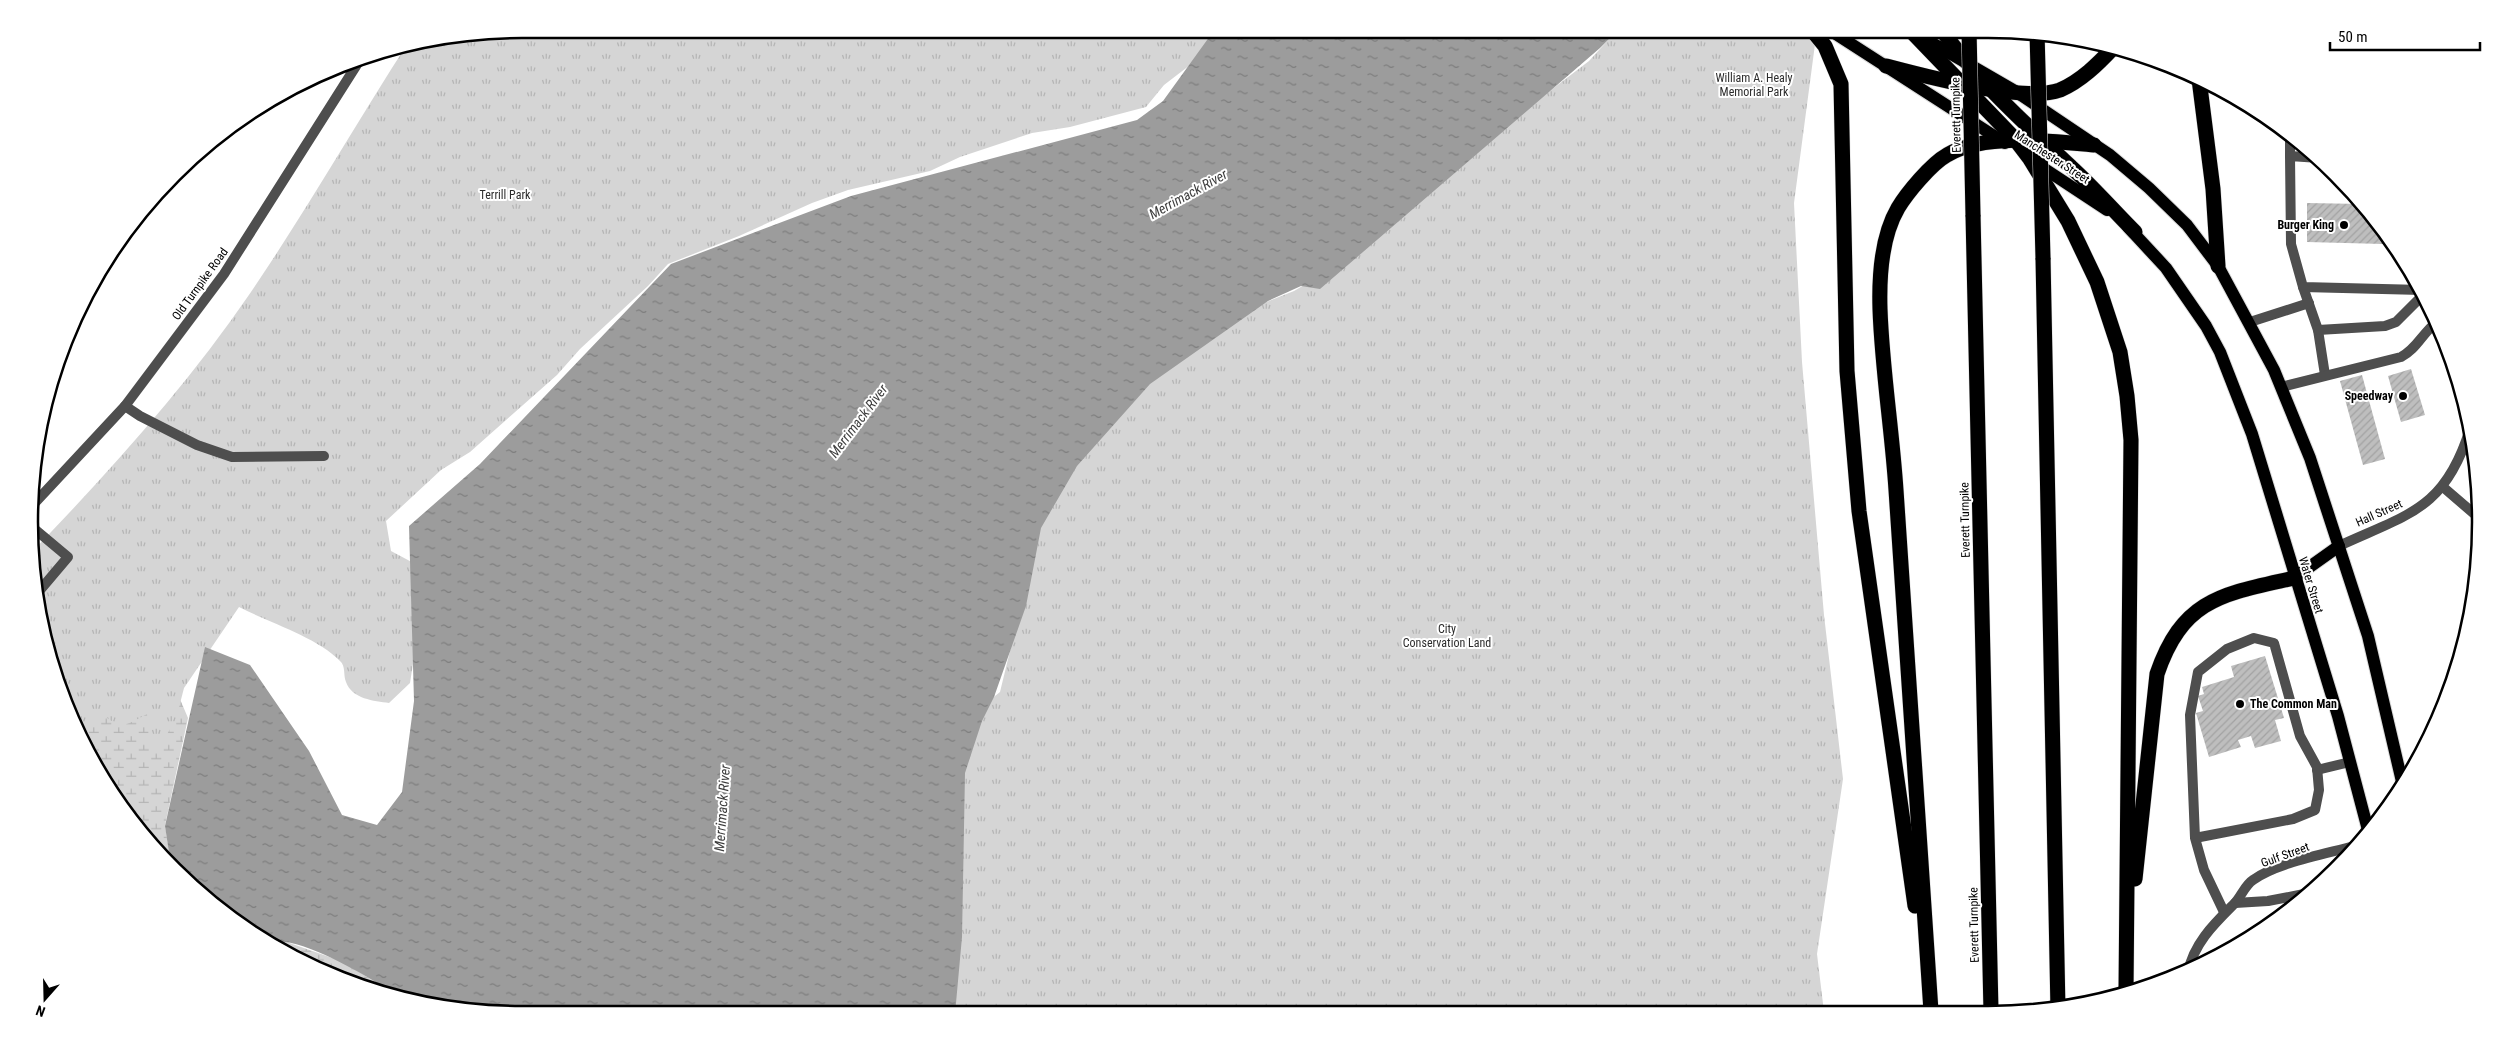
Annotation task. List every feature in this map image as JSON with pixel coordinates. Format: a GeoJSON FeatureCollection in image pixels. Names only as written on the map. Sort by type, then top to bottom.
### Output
{"type":"FeatureCollection","features":[{"type":"Feature","properties":{"kind":"highway"},"geometry":{"type":"LineString","coordinates":[[1818,38],[1825,46],[1841,84],[1847,371],[1858,511],[1929,1006]]}},
{"type":"Feature","properties":{"kind":"highway"},"geometry":{"type":"LineString","coordinates":[[1918,38],[1963,85],[2007,139],[2030,159],[2068,221],[2097,282],[2120,352],[2131,440],[2126,986]]}},
{"type":"Feature","properties":{"kind":"highway"},"geometry":{"type":"LineString","coordinates":[[1947,38],[1964,62],[1988,89],[2071,166],[2135,232]]}},
{"type":"Feature","properties":{"kind":"highway","name":"Everett Turnpike"},"geometry":{"type":"LineString","coordinates":[[1969,38],[1991,1006]]}},
{"type":"Feature","properties":{"kind":"highway"},"geometry":{"type":"LineString","coordinates":[[2037,41],[2058,1001]]}},
{"type":"Feature","properties":{"kind":"highway"},"geometry":{"type":"LineString","coordinates":[[1886,66],[1963,85],[1988,89],[2015,91],[2059,90],[2095,68],[2109,53]]}},
{"type":"Feature","properties":{"kind":"highway"},"geometry":{"type":"LineString","coordinates":[[2200,86],[2213,188],[2218,266]]}},
{"type":"Feature","properties":{"kind":"highway"},"geometry":{"type":"LineString","coordinates":[[1930,1006],[1894,458],[1880,308],[1882,262],[1887,235],[1898,208],[1918,183],[1944,156],[1955,151],[2007,139],[2094,145]]}},
{"type":"Feature","properties":{"kind":"highway"},"geometry":{"type":"LineString","coordinates":[[2126,967],[2157,674],[2165,651],[2178,630],[2193,613],[2213,600],[2244,590],[2294,578]]}},
{"type":"Feature","properties":{"kind":"main road","name":"Manchester Street"},"geometry":{"type":"LineString","coordinates":[[1842,38],[2007,139]]}},
{"type":"Feature","properties":{"kind":"main road"},"geometry":{"type":"LineString","coordinates":[[1924,38],[2015,91],[2070,126],[2116,160],[2187,225],[2218,266],[2266,354],[2310,458],[2368,636],[2401,776]]}},
{"type":"Feature","properties":{"kind":"main road","name":"Manchester Street"},"geometry":{"type":"LineString","coordinates":[[2030,159],[2098,202],[2135,232],[2166,268],[2206,326],[2220,352]]}},
{"type":"Feature","properties":{"kind":"main road","name":"Water Street"},"geometry":{"type":"LineString","coordinates":[[2220,352],[2252,434],[2350,762],[2366,824]]}},
{"type":"Feature","properties":{"kind":"main road","name":"Hall Street"},"geometry":{"type":"LineString","coordinates":[[2294,578],[2339,546]]}},
{"type":"Feature","properties":{"kind":"street","name":"Old Turnpike Road"},"geometry":{"type":"LineString","coordinates":[[39,499],[125,406],[224,274],[355,67]]}},
{"type":"Feature","properties":{"kind":"street"},"geometry":{"type":"LineString","coordinates":[[2290,144],[2291,244],[2318,330],[2325,375]]}},
{"type":"Feature","properties":{"kind":"street"},"geometry":{"type":"LineString","coordinates":[[2290,156],[2306,157]]}},
{"type":"Feature","properties":{"kind":"street"},"geometry":{"type":"LineString","coordinates":[[2303,287],[2413,290]]}},
{"type":"Feature","properties":{"kind":"street"},"geometry":{"type":"LineString","coordinates":[[2318,330],[2385,326],[2396,322],[2418,300]]}},
{"type":"Feature","properties":{"kind":"street"},"geometry":{"type":"LineString","coordinates":[[2250,322],[2309,303]]}},
{"type":"Feature","properties":{"kind":"street"},"geometry":{"type":"LineString","coordinates":[[2281,387],[2401,357],[2411,352],[2431,326]]}},
{"type":"Feature","properties":{"kind":"street"},"geometry":{"type":"LineString","coordinates":[[125,406],[169,432],[214,452],[232,457],[324,456]]}},
{"type":"Feature","properties":{"kind":"street","name":"Hall Street"},"geometry":{"type":"LineString","coordinates":[[2339,546],[2415,512],[2443,487],[2466,447]]}},
{"type":"Feature","properties":{"kind":"street"},"geometry":{"type":"LineString","coordinates":[[2443,487],[2472,512]]}},
{"type":"Feature","properties":{"kind":"street"},"geometry":{"type":"LineString","coordinates":[[38,532],[68,557],[42,587]]}},
{"type":"Feature","properties":{"kind":"street"},"geometry":{"type":"LineString","coordinates":[[2195,838],[2293,819],[2315,810],[2319,790],[2317,770],[2300,736],[2274,643],[2254,638],[2227,649],[2198,672],[2190,715],[2195,838],[2204,870],[2224,912]]}},
{"type":"Feature","properties":{"kind":"street"},"geometry":{"type":"LineString","coordinates":[[2317,770],[2350,762]]}},
{"type":"Feature","properties":{"kind":"street","name":"Gulf Street"},"geometry":{"type":"LineString","coordinates":[[2190,962],[2202,938],[2224,912],[2235,903],[2252,880],[2292,863],[2346,848]]}},
{"type":"Feature","properties":{"kind":"street"},"geometry":{"type":"LineString","coordinates":[[2235,903],[2268,901],[2295,896]]}},
{"type":"Feature","properties":{"kind":"green space","name":"Terrill Park"},"geometry":{"type":"Polygon","coordinates":[[[1214,38],[1207,52],[1164,85],[1146,107],[1070,127],[1032,133],[960,157],[930,171],[848,190],[812,203],[739,236],[668,264],[648,286],[580,349],[557,375],[470,452],[441,470],[386,521],[391,551],[421,567],[420,619],[410,683],[389,703],[364,698],[353,692],[346,682],[342,663],[330,652],[292,631],[239,607],[184,688],[176,719],[156,753],[150,753],[147,714],[128,723],[119,724],[101,713],[89,731],[90,741],[74,707],[54,647],[42,585],[39,545],[146,428],[226,327],[291,230],[402,53],[427,47],[490,39],[1214,38]]]}},
{"type":"Feature","properties":{"kind":"green space","name":"City Conservation Land"},"geometry":{"type":"Polygon","coordinates":[[[1610,38],[1816,38],[1794,203],[1802,362],[1824,615],[1843,779],[1817,954],[1823,1006],[941,1006],[936,904],[975,712],[1000,692],[1017,622],[1031,541],[1094,412],[1224,319],[1294,291],[1348,259],[1538,100],[1589,61],[1610,38]]]}},
{"type":"Feature","properties":{"kind":"green space"},"geometry":{"type":"Polygon","coordinates":[[[157,645],[188,718],[165,825],[169,854],[119,791],[102,764],[82,725],[157,645]]]}},
{"type":"Feature","properties":{"kind":"green space"},"geometry":{"type":"Polygon","coordinates":[[[281,940],[341,961],[377,984],[337,970],[278,941],[281,940]]]}},
{"type":"Feature","properties":{"kind":"water","name":"Merrimack River"},"geometry":{"type":"Polygon","coordinates":[[[1208,38],[1610,38],[1320,289],[1301,286],[1268,301],[1150,384],[1077,466],[1041,528],[1026,606],[994,697],[982,721],[965,773],[962,937],[956,1006],[522,1006],[490,1005],[427,997],[377,984],[355,970],[308,948],[280,942],[227,906],[179,865],[169,854],[165,826],[205,647],[250,665],[309,751],[342,815],[377,825],[402,792],[414,701],[409,526],[480,464],[671,264],[851,196],[1137,120],[1163,101],[1208,38]]]}},
{"type":"Feature","properties":{"kind":"building","name":"Burger King"},"geometry":{"type":"Polygon","coordinates":[[[2307,203],[2353,204],[2383,244],[2307,242],[2307,203]]]}},
{"type":"Feature","properties":{"kind":"building"},"geometry":{"type":"Polygon","coordinates":[[[2411,369],[2425,415],[2401,422],[2388,376],[2411,369]]]}},
{"type":"Feature","properties":{"kind":"building"},"geometry":{"type":"Polygon","coordinates":[[[2362,375],[2385,459],[2363,465],[2340,381],[2362,375]]]}},
{"type":"Feature","properties":{"kind":"building","name":"The Common Man"},"geometry":{"type":"Polygon","coordinates":[[[2265,656],[2284,718],[2275,720],[2281,741],[2255,748],[2251,736],[2238,740],[2241,747],[2209,757],[2196,713],[2203,711],[2198,696],[2204,694],[2202,687],[2234,677],[2231,666],[2265,656]]]}},
{"type":"Feature","properties":{"kind":"place","name":"Burger King"},"geometry":{"type":"Point","coordinates":[2344,225]}},
{"type":"Feature","properties":{"kind":"place","name":"Speedway"},"geometry":{"type":"Point","coordinates":[2403,396]}},
{"type":"Feature","properties":{"kind":"place","name":"The Common Man"},"geometry":{"type":"Point","coordinates":[2240,704]}},
{"type":"Feature","properties":{"kind":"park label","name":"William A. Healy Memorial Park"},"geometry":{"type":"Point","coordinates":[1754,85]}}]}
